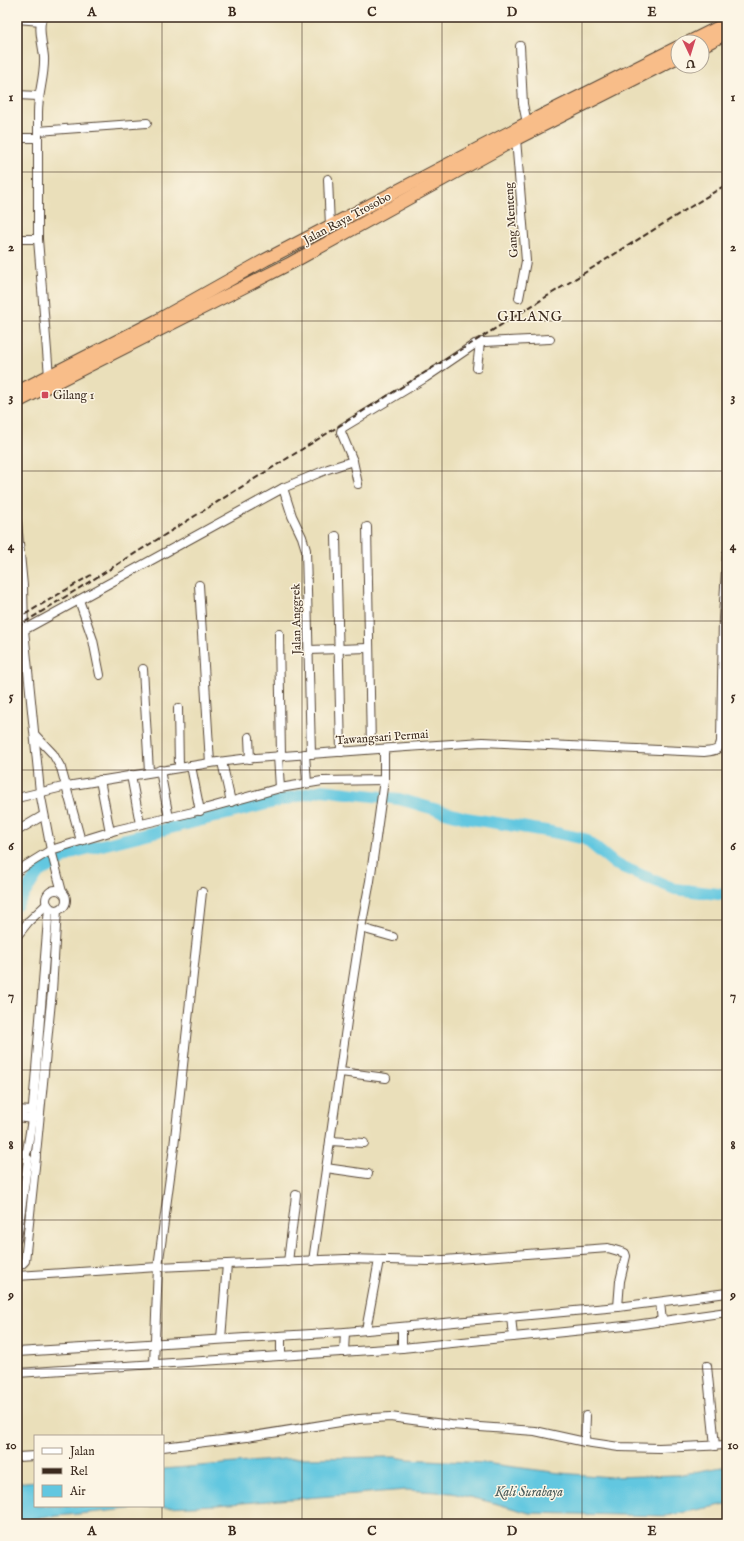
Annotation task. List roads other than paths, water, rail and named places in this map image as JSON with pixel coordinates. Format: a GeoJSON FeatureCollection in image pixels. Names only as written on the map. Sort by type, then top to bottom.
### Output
{"type":"FeatureCollection","features":[{"type":"Feature","properties":{"kind":"highway"},"geometry":{"type":"LineString","coordinates":[[706,34],[726,25]]}},
{"type":"Feature","properties":{"kind":"highway"},"geometry":{"type":"LineString","coordinates":[[710,39],[726,25]]}},
{"type":"Feature","properties":{"kind":"highway","name":"Jalan Raya Trosobo"},"geometry":{"type":"LineString","coordinates":[[17,392],[158,320],[292,246],[527,123],[670,51]]}},
{"type":"Feature","properties":{"kind":"highway","name":"Jalan Raya Trosobo"},"geometry":{"type":"LineString","coordinates":[[17,402],[301,257],[368,222],[516,139],[670,61]]}},
{"type":"Feature","properties":{"kind":"highway"},"geometry":{"type":"LineString","coordinates":[[308,238],[309,244],[315,249]]}},
{"type":"Feature","properties":{"kind":"highway"},"geometry":{"type":"LineString","coordinates":[[292,246],[299,252],[301,257]]}},
{"type":"Feature","properties":{"kind":"street"},"geometry":{"type":"LineString","coordinates":[[17,19],[42,19],[44,77],[38,96],[38,239],[49,376]]}},
{"type":"Feature","properties":{"kind":"street"},"geometry":{"type":"LineString","coordinates":[[520,46],[523,99],[527,123]]}},
{"type":"Feature","properties":{"kind":"street"},"geometry":{"type":"LineString","coordinates":[[17,95],[38,96]]}},
{"type":"Feature","properties":{"kind":"street"},"geometry":{"type":"LineString","coordinates":[[17,138],[147,122]]}},
{"type":"Feature","properties":{"kind":"street","name":"Gang Menteng"},"geometry":{"type":"LineString","coordinates":[[516,139],[526,261],[519,298]]}},
{"type":"Feature","properties":{"kind":"street"},"geometry":{"type":"LineString","coordinates":[[328,179],[330,226]]}},
{"type":"Feature","properties":{"kind":"street"},"geometry":{"type":"LineString","coordinates":[[17,239],[38,239]]}},
{"type":"Feature","properties":{"kind":"street"},"geometry":{"type":"LineString","coordinates":[[358,484],[353,461],[341,432],[342,428],[425,378],[475,344],[480,342],[550,340]]}},
{"type":"Feature","properties":{"kind":"street"},"geometry":{"type":"LineString","coordinates":[[477,368],[480,342]]}},
{"type":"Feature","properties":{"kind":"street"},"geometry":{"type":"LineString","coordinates":[[24,630],[283,488],[328,469],[353,461]]}},
{"type":"Feature","properties":{"kind":"street","name":"Jalan Anggrek"},"geometry":{"type":"LineString","coordinates":[[283,488],[292,516],[305,544],[309,650],[307,784]]}},
{"type":"Feature","properties":{"kind":"street"},"geometry":{"type":"LineString","coordinates":[[17,522],[23,586],[24,630],[40,792],[51,853],[62,892],[65,897],[65,902],[62,907],[57,910]]}},
{"type":"Feature","properties":{"kind":"street"},"geometry":{"type":"LineString","coordinates":[[367,527],[371,749]]}},
{"type":"Feature","properties":{"kind":"street"},"geometry":{"type":"LineString","coordinates":[[336,536],[340,752]]}},
{"type":"Feature","properties":{"kind":"street","name":"Tawangsari Permai"},"geometry":{"type":"LineString","coordinates":[[17,798],[67,786],[179,767],[279,756],[371,749],[483,742],[704,752],[718,749],[721,741],[723,618],[727,554]]}},
{"type":"Feature","properties":{"kind":"street"},"geometry":{"type":"LineString","coordinates":[[199,585],[210,763]]}},
{"type":"Feature","properties":{"kind":"street"},"geometry":{"type":"LineString","coordinates":[[79,600],[93,640],[100,675]]}},
{"type":"Feature","properties":{"kind":"street"},"geometry":{"type":"LineString","coordinates":[[279,634],[280,788]]}},
{"type":"Feature","properties":{"kind":"street"},"geometry":{"type":"LineString","coordinates":[[309,650],[368,648]]}},
{"type":"Feature","properties":{"kind":"street"},"geometry":{"type":"LineString","coordinates":[[142,669],[149,772]]}},
{"type":"Feature","properties":{"kind":"street"},"geometry":{"type":"LineString","coordinates":[[178,708],[179,767]]}},
{"type":"Feature","properties":{"kind":"street"},"geometry":{"type":"LineString","coordinates":[[35,735],[56,758],[61,768],[81,841]]}},
{"type":"Feature","properties":{"kind":"street"},"geometry":{"type":"LineString","coordinates":[[249,737],[250,759]]}},
{"type":"Feature","properties":{"kind":"street"},"geometry":{"type":"LineString","coordinates":[[313,1261],[361,928],[370,881],[384,782],[384,749]]}},
{"type":"Feature","properties":{"kind":"street"},"geometry":{"type":"LineString","coordinates":[[222,762],[231,802]]}},
{"type":"Feature","properties":{"kind":"street"},"geometry":{"type":"LineString","coordinates":[[191,766],[200,811]]}},
{"type":"Feature","properties":{"kind":"street"},"geometry":{"type":"LineString","coordinates":[[160,770],[169,818]]}},
{"type":"Feature","properties":{"kind":"street"},"geometry":{"type":"LineString","coordinates":[[131,775],[140,824]]}},
{"type":"Feature","properties":{"kind":"street"},"geometry":{"type":"LineString","coordinates":[[100,780],[110,832]]}},
{"type":"Feature","properties":{"kind":"street"},"geometry":{"type":"LineString","coordinates":[[17,871],[51,853],[81,841],[140,824],[200,811],[280,788],[344,780],[384,782]]}},
{"type":"Feature","properties":{"kind":"street"},"geometry":{"type":"LineString","coordinates":[[17,831],[44,815]]}},
{"type":"Feature","properties":{"kind":"street"},"geometry":{"type":"LineString","coordinates":[[17,1239],[20,1212],[20,1188],[31,1155],[40,1070],[48,905],[47,896],[57,876]]}},
{"type":"Feature","properties":{"kind":"street"},"geometry":{"type":"LineString","coordinates":[[49,893],[58,890],[62,892]]}},
{"type":"Feature","properties":{"kind":"street"},"geometry":{"type":"LineString","coordinates":[[154,1362],[158,1267],[174,1147],[202,892]]}},
{"type":"Feature","properties":{"kind":"street"},"geometry":{"type":"LineString","coordinates":[[48,905],[57,910]]}},
{"type":"Feature","properties":{"kind":"street"},"geometry":{"type":"LineString","coordinates":[[17,936],[29,921],[48,905]]}},
{"type":"Feature","properties":{"kind":"street"},"geometry":{"type":"LineString","coordinates":[[17,1267],[25,1261],[31,1214],[32,1115],[52,992],[57,910]]}},
{"type":"Feature","properties":{"kind":"street"},"geometry":{"type":"LineString","coordinates":[[361,928],[393,937]]}},
{"type":"Feature","properties":{"kind":"street"},"geometry":{"type":"LineString","coordinates":[[43,990],[52,992]]}},
{"type":"Feature","properties":{"kind":"street"},"geometry":{"type":"LineString","coordinates":[[340,1072],[386,1078]]}},
{"type":"Feature","properties":{"kind":"street"},"geometry":{"type":"LineString","coordinates":[[17,1110],[32,1115]]}},
{"type":"Feature","properties":{"kind":"street"},"geometry":{"type":"LineString","coordinates":[[17,1117],[32,1115]]}},
{"type":"Feature","properties":{"kind":"street"},"geometry":{"type":"LineString","coordinates":[[330,1141],[364,1143]]}},
{"type":"Feature","properties":{"kind":"street"},"geometry":{"type":"LineString","coordinates":[[17,1153],[31,1155]]}},
{"type":"Feature","properties":{"kind":"street"},"geometry":{"type":"LineString","coordinates":[[326,1168],[368,1174]]}},
{"type":"Feature","properties":{"kind":"street"},"geometry":{"type":"LineString","coordinates":[[288,1262],[296,1195]]}},
{"type":"Feature","properties":{"kind":"street"},"geometry":{"type":"LineString","coordinates":[[20,1212],[31,1214]]}},
{"type":"Feature","properties":{"kind":"street"},"geometry":{"type":"LineString","coordinates":[[17,1276],[158,1267],[346,1259],[430,1261],[608,1248],[625,1253],[626,1256],[620,1281],[618,1307]]}},
{"type":"Feature","properties":{"kind":"street"},"geometry":{"type":"LineString","coordinates":[[366,1330],[379,1260]]}},
{"type":"Feature","properties":{"kind":"street"},"geometry":{"type":"LineString","coordinates":[[221,1339],[227,1264]]}},
{"type":"Feature","properties":{"kind":"street"},"geometry":{"type":"LineString","coordinates":[[17,1352],[154,1345],[221,1339],[281,1338],[345,1334],[366,1330],[402,1329],[660,1304],[727,1293]]}},
{"type":"Feature","properties":{"kind":"street"},"geometry":{"type":"LineString","coordinates":[[660,1304],[662,1321]]}},
{"type":"Feature","properties":{"kind":"street"},"geometry":{"type":"LineString","coordinates":[[17,1373],[154,1362],[402,1347],[662,1321],[727,1312]]}},
{"type":"Feature","properties":{"kind":"street"},"geometry":{"type":"LineString","coordinates":[[512,1318],[513,1336]]}},
{"type":"Feature","properties":{"kind":"street"},"geometry":{"type":"LineString","coordinates":[[402,1329],[402,1347]]}},
{"type":"Feature","properties":{"kind":"street"},"geometry":{"type":"LineString","coordinates":[[344,1351],[345,1334]]}},
{"type":"Feature","properties":{"kind":"street"},"geometry":{"type":"LineString","coordinates":[[281,1338],[281,1355]]}},
{"type":"Feature","properties":{"kind":"street"},"geometry":{"type":"LineString","coordinates":[[707,1366],[715,1446]]}},
{"type":"Feature","properties":{"kind":"street"},"geometry":{"type":"LineString","coordinates":[[586,1416],[586,1442]]}},
{"type":"Feature","properties":{"kind":"street"},"geometry":{"type":"LineString","coordinates":[[164,1447],[239,1438],[359,1419],[390,1417],[446,1424],[535,1431],[586,1442],[628,1448],[727,1445]]}},
{"type":"Feature","properties":{"kind":"street"},"geometry":{"type":"LineString","coordinates":[[17,1457],[34,1456]]}},
{"type":"Feature","properties":{"kind":"water","name":"Kali Surabaya"},"geometry":{"type":"Polygon","coordinates":[[[395,1457],[484,1463],[560,1473],[611,1477],[677,1475],[727,1466],[727,1504],[666,1516],[529,1513],[452,1493],[406,1490],[217,1505],[139,1508],[17,1520],[17,1483],[34,1481],[34,1507],[164,1507],[164,1469],[297,1458],[395,1457]]]}},
{"type":"Feature","properties":{"kind":"waterway"},"geometry":{"type":"LineString","coordinates":[[17,905],[38,873],[74,852],[322,790],[399,799],[466,818],[585,839],[615,864],[675,889],[727,895]]}},
{"type":"Feature","properties":{"kind":"railway"},"geometry":{"type":"LineString","coordinates":[[17,627],[727,184]]}},
{"type":"Feature","properties":{"kind":"railway"},"geometry":{"type":"LineString","coordinates":[[17,619],[91,575]]}},
{"type":"Feature","properties":{"kind":"place","name":"Gilang 1"},"geometry":{"type":"Point","coordinates":[45,395]}},
{"type":"Feature","properties":{"kind":"district","name":"GILANG"},"geometry":{"type":"Point","coordinates":[530,316]}}]}
